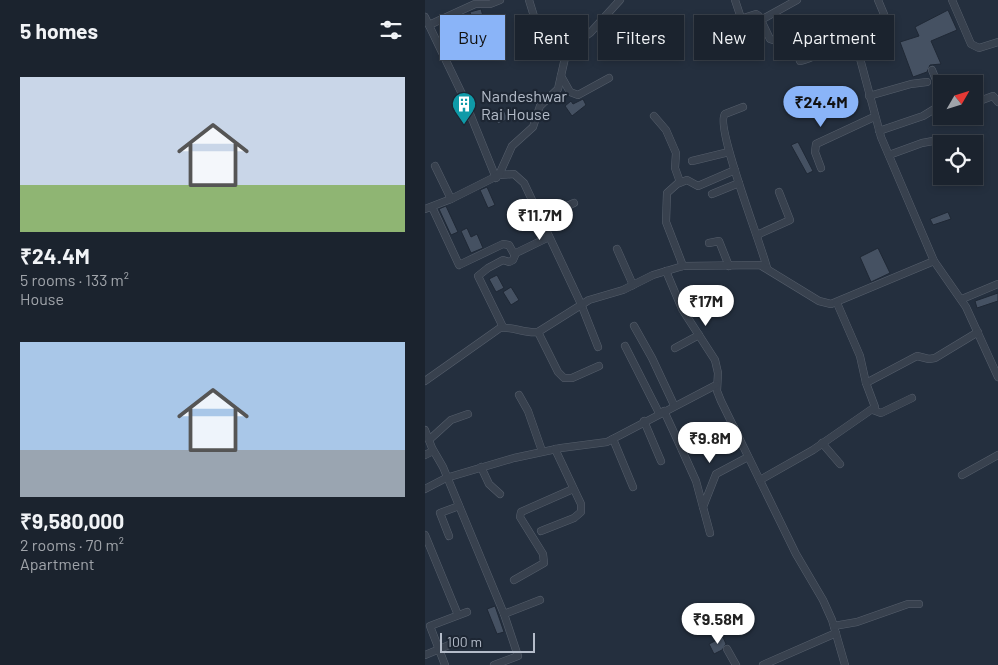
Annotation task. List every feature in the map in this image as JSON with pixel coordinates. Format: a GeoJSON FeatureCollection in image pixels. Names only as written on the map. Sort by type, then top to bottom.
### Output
{"type":"FeatureCollection","features":[{"type":"Feature","properties":{"kind":"street"},"geometry":{"type":"LineString","coordinates":[[428,29],[475,4],[490,4],[500,0]]}},
{"type":"Feature","properties":{"kind":"street"},"geometry":{"type":"LineString","coordinates":[[529,0],[534,15]]}},
{"type":"Feature","properties":{"kind":"street"},"geometry":{"type":"LineString","coordinates":[[498,176],[511,146],[533,127],[540,106],[556,92],[569,47],[590,33],[620,0]]}},
{"type":"Feature","properties":{"kind":"street"},"geometry":{"type":"LineString","coordinates":[[735,0],[740,15]]}},
{"type":"Feature","properties":{"kind":"street"},"geometry":{"type":"LineString","coordinates":[[764,18],[797,0]]}},
{"type":"Feature","properties":{"kind":"street"},"geometry":{"type":"LineString","coordinates":[[878,0],[884,15]]}},
{"type":"Feature","properties":{"kind":"street"},"geometry":{"type":"LineString","coordinates":[[952,0],[971,44],[979,48],[998,42]]}},
{"type":"Feature","properties":{"kind":"street"},"geometry":{"type":"LineString","coordinates":[[425,17],[428,29],[462,94],[498,176]]}},
{"type":"Feature","properties":{"kind":"street"},"geometry":{"type":"LineString","coordinates":[[764,26],[770,39],[774,40]]}},
{"type":"Feature","properties":{"kind":"street"},"geometry":{"type":"LineString","coordinates":[[859,60],[879,132],[934,260],[961,299],[998,377]]}},
{"type":"Feature","properties":{"kind":"street"},"geometry":{"type":"LineString","coordinates":[[932,70],[934,75]]}},
{"type":"Feature","properties":{"kind":"street"},"geometry":{"type":"LineString","coordinates":[[561,76],[570,92],[578,95],[609,78]]}},
{"type":"Feature","properties":{"kind":"street"},"geometry":{"type":"LineString","coordinates":[[869,96],[911,84],[927,82]]}},
{"type":"Feature","properties":{"kind":"street"},"geometry":{"type":"LineString","coordinates":[[983,100],[993,96],[998,102]]}},
{"type":"Feature","properties":{"kind":"street"},"geometry":{"type":"LineString","coordinates":[[743,107],[725,114],[722,118],[729,152],[767,268]]}},
{"type":"Feature","properties":{"kind":"street"},"geometry":{"type":"LineString","coordinates":[[879,132],[923,116],[933,110]]}},
{"type":"Feature","properties":{"kind":"street"},"geometry":{"type":"LineString","coordinates":[[654,116],[666,130],[674,149],[677,157],[675,168],[680,182]]}},
{"type":"Feature","properties":{"kind":"street"},"geometry":{"type":"LineString","coordinates":[[821,168],[815,152],[815,144],[874,117]]}},
{"type":"Feature","properties":{"kind":"street"},"geometry":{"type":"LineString","coordinates":[[889,156],[922,143],[933,141]]}},
{"type":"Feature","properties":{"kind":"street"},"geometry":{"type":"LineString","coordinates":[[692,162],[729,152]]}},
{"type":"Feature","properties":{"kind":"street"},"geometry":{"type":"LineString","coordinates":[[435,166],[451,199]]}},
{"type":"Feature","properties":{"kind":"street"},"geometry":{"type":"LineString","coordinates":[[683,266],[669,232],[666,215],[667,193],[680,182],[690,180],[698,186],[735,170]]}},
{"type":"Feature","properties":{"kind":"street"},"geometry":{"type":"LineString","coordinates":[[503,327],[478,276],[503,260],[509,262],[513,260],[514,254],[507,243],[459,265],[429,208],[498,176],[519,177],[524,183],[581,304],[598,347]]}},
{"type":"Feature","properties":{"kind":"street"},"geometry":{"type":"LineString","coordinates":[[712,194],[739,183]]}},
{"type":"Feature","properties":{"kind":"street"},"geometry":{"type":"LineString","coordinates":[[757,235],[790,220],[779,192]]}},
{"type":"Feature","properties":{"kind":"street"},"geometry":{"type":"LineString","coordinates":[[539,215],[557,204],[567,206],[574,203]]}},
{"type":"Feature","properties":{"kind":"street"},"geometry":{"type":"LineString","coordinates":[[514,254],[549,237]]}},
{"type":"Feature","properties":{"kind":"street"},"geometry":{"type":"LineString","coordinates":[[709,243],[719,241],[729,266]]}},
{"type":"Feature","properties":{"kind":"street"},"geometry":{"type":"LineString","coordinates":[[617,249],[633,285]]}},
{"type":"Feature","properties":{"kind":"street"},"geometry":{"type":"LineString","coordinates":[[479,256],[486,270]]}},
{"type":"Feature","properties":{"kind":"street"},"geometry":{"type":"LineString","coordinates":[[425,381],[503,327],[538,332],[581,304],[683,266],[753,264],[767,268],[819,301],[837,303],[934,260]]}},
{"type":"Feature","properties":{"kind":"street"},"geometry":{"type":"LineString","coordinates":[[666,271],[682,310],[718,366],[716,384],[721,401],[797,554],[823,600],[835,629],[845,665]]}},
{"type":"Feature","properties":{"kind":"street"},"geometry":{"type":"LineString","coordinates":[[961,299],[998,284]]}},
{"type":"Feature","properties":{"kind":"street"},"geometry":{"type":"LineString","coordinates":[[837,303],[860,356],[866,383],[874,404],[873,410]]}},
{"type":"Feature","properties":{"kind":"street"},"geometry":{"type":"LineString","coordinates":[[634,326],[652,358],[674,405]]}},
{"type":"Feature","properties":{"kind":"street"},"geometry":{"type":"LineString","coordinates":[[538,332],[558,372],[563,378],[573,378],[599,366]]}},
{"type":"Feature","properties":{"kind":"street"},"geometry":{"type":"LineString","coordinates":[[866,383],[917,356],[929,359],[935,358],[978,332]]}},
{"type":"Feature","properties":{"kind":"street"},"geometry":{"type":"LineString","coordinates":[[675,348],[699,335]]}},
{"type":"Feature","properties":{"kind":"street"},"geometry":{"type":"LineString","coordinates":[[625,346],[682,450],[696,481],[710,532]]}},
{"type":"Feature","properties":{"kind":"street"},"geometry":{"type":"LineString","coordinates":[[425,489],[446,478],[542,451],[599,444],[613,439],[644,420],[716,384]]}},
{"type":"Feature","properties":{"kind":"street"},"geometry":{"type":"LineString","coordinates":[[519,395],[528,411],[542,451]]}},
{"type":"Feature","properties":{"kind":"street"},"geometry":{"type":"LineString","coordinates":[[760,480],[822,443],[841,428],[873,410],[881,413],[912,398]]}},
{"type":"Feature","properties":{"kind":"street"},"geometry":{"type":"LineString","coordinates":[[429,440],[447,423],[468,414]]}},
{"type":"Feature","properties":{"kind":"street"},"geometry":{"type":"LineString","coordinates":[[644,420],[661,461]]}},
{"type":"Feature","properties":{"kind":"street"},"geometry":{"type":"LineString","coordinates":[[682,450],[734,426]]}},
{"type":"Feature","properties":{"kind":"street"},"geometry":{"type":"LineString","coordinates":[[425,430],[433,451],[443,467],[504,614],[518,656],[494,665]]}},
{"type":"Feature","properties":{"kind":"street"},"geometry":{"type":"LineString","coordinates":[[613,439],[633,487]]}},
{"type":"Feature","properties":{"kind":"street"},"geometry":{"type":"LineString","coordinates":[[822,443],[840,464]]}},
{"type":"Feature","properties":{"kind":"street"},"geometry":{"type":"LineString","coordinates":[[541,531],[579,515],[581,512],[581,504],[555,449]]}},
{"type":"Feature","properties":{"kind":"street"},"geometry":{"type":"LineString","coordinates":[[425,455],[433,451]]}},
{"type":"Feature","properties":{"kind":"street"},"geometry":{"type":"LineString","coordinates":[[963,476],[998,455]]}},
{"type":"Feature","properties":{"kind":"street"},"geometry":{"type":"LineString","coordinates":[[703,507],[716,474],[748,457]]}},
{"type":"Feature","properties":{"kind":"street"},"geometry":{"type":"LineString","coordinates":[[481,468],[489,484],[500,494]]}},
{"type":"Feature","properties":{"kind":"street"},"geometry":{"type":"LineString","coordinates":[[514,580],[544,563],[543,554],[521,517],[521,512],[573,489]]}},
{"type":"Feature","properties":{"kind":"street"},"geometry":{"type":"LineString","coordinates":[[449,536],[440,513],[459,506]]}},
{"type":"Feature","properties":{"kind":"street"},"geometry":{"type":"LineString","coordinates":[[425,535],[458,615]]}},
{"type":"Feature","properties":{"kind":"street"},"geometry":{"type":"LineString","coordinates":[[504,614],[540,600]]}},
{"type":"Feature","properties":{"kind":"street"},"geometry":{"type":"LineString","coordinates":[[763,665],[835,629],[908,604],[919,604]]}},
{"type":"Feature","properties":{"kind":"street"},"geometry":{"type":"LineString","coordinates":[[445,665],[430,626],[467,612]]}},
{"type":"Feature","properties":{"kind":"street"},"geometry":{"type":"LineString","coordinates":[[425,655],[461,640],[464,641]]}},
{"type":"Feature","properties":{"kind":"street"},"geometry":{"type":"LineString","coordinates":[[727,648],[736,665]]}},
{"type":"Feature","properties":{"kind":"building"},"geometry":{"type":"Polygon","coordinates":[[[481,9],[483,15],[471,15],[470,12],[481,9]]]}},
{"type":"Feature","properties":{"kind":"building"},"geometry":{"type":"Polygon","coordinates":[[[948,10],[957,30],[931,41],[941,64],[930,65],[927,72],[913,77],[900,42],[919,36],[915,27],[948,10]]]}},
{"type":"Feature","properties":{"kind":"building"},"geometry":{"type":"Polygon","coordinates":[[[583,99],[586,105],[572,116],[565,106],[571,101],[573,104],[583,99]]]}},
{"type":"Feature","properties":{"kind":"building"},"geometry":{"type":"Polygon","coordinates":[[[826,100],[830,111],[812,117],[808,107],[826,100]]]}},
{"type":"Feature","properties":{"kind":"building"},"geometry":{"type":"Polygon","coordinates":[[[503,108],[508,119],[498,124],[492,114],[503,108]]]}},
{"type":"Feature","properties":{"kind":"building"},"geometry":{"type":"Polygon","coordinates":[[[798,142],[813,171],[807,174],[791,145],[798,142]]]}},
{"type":"Feature","properties":{"kind":"building"},"geometry":{"type":"Polygon","coordinates":[[[487,187],[495,205],[488,208],[480,190],[487,187]]]}},
{"type":"Feature","properties":{"kind":"building"},"geometry":{"type":"Polygon","coordinates":[[[446,206],[458,232],[451,235],[439,209],[446,206]]]}},
{"type":"Feature","properties":{"kind":"building"},"geometry":{"type":"Polygon","coordinates":[[[948,212],[951,219],[933,225],[930,219],[948,212]]]}},
{"type":"Feature","properties":{"kind":"building"},"geometry":{"type":"Polygon","coordinates":[[[467,228],[471,237],[477,234],[483,248],[471,253],[461,231],[467,228]]]}},
{"type":"Feature","properties":{"kind":"building"},"geometry":{"type":"Polygon","coordinates":[[[878,248],[890,273],[871,282],[860,257],[878,248]]]}},
{"type":"Feature","properties":{"kind":"building"},"geometry":{"type":"Polygon","coordinates":[[[497,275],[504,288],[496,292],[489,279],[497,275]]]}},
{"type":"Feature","properties":{"kind":"building"},"geometry":{"type":"Polygon","coordinates":[[[511,287],[519,300],[511,305],[503,292],[511,287]]]}},
{"type":"Feature","properties":{"kind":"building"},"geometry":{"type":"Polygon","coordinates":[[[998,293],[998,301],[977,308],[975,301],[998,293]]]}},
{"type":"Feature","properties":{"kind":"building"},"geometry":{"type":"Polygon","coordinates":[[[495,606],[504,632],[497,634],[487,609],[495,606]]]}},
{"type":"Feature","properties":{"kind":"building"},"geometry":{"type":"Polygon","coordinates":[[[723,637],[726,644],[722,650],[714,654],[709,644],[723,637]]]}},
{"type":"Feature","properties":{"kind":"place","name":"Nandeshwar Rai House"},"geometry":{"type":"Point","coordinates":[464,125]}}]}
